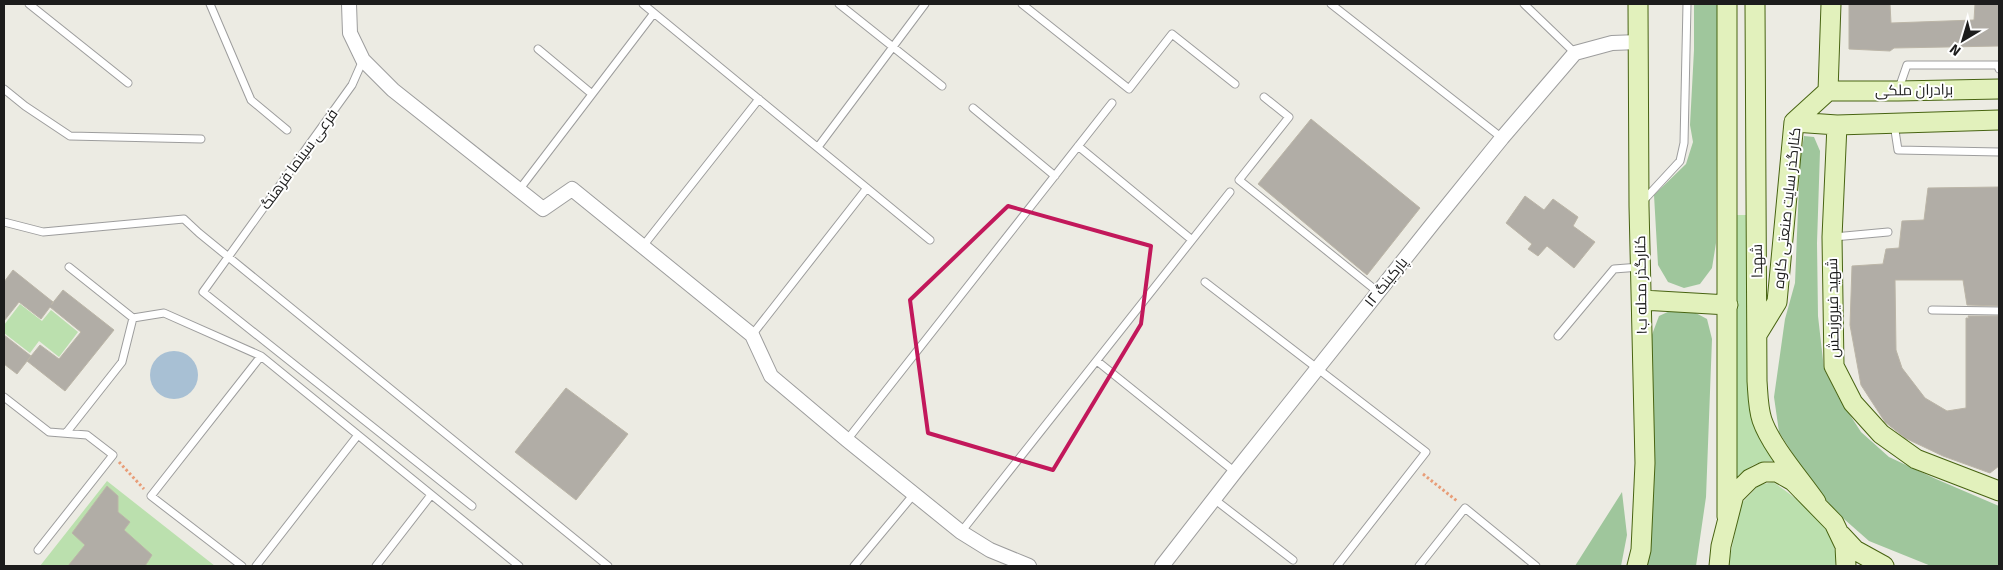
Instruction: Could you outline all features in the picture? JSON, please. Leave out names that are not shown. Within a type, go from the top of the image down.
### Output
[{"type":"main road","name":"کنارگذر محله ب۱","points":[[1637,566],[1641,550],[1645,463],[1639,206],[1638,4]]},
{"type":"main road","name":"شهدا","points":[[1727,4],[1727,517]]},
{"type":"main road","name":"شهدا","points":[[1755,4],[1757,381],[1762,420],[1768,434],[1816,502]]},
{"type":"main road","points":[[1828,91],[1831,4]]},
{"type":"main road","name":"برادران ملکی","points":[[1828,91],[1898,92],[1999,89]]},
{"type":"main road","name":"کنارگذر سایت صنعتی کاوه","points":[[1758,334],[1777,302],[1794,122],[1828,91]]},
{"type":"main road","points":[[1794,122],[1837,125],[1999,120]]},
{"type":"main road","name":"شهید فیروزبخش","points":[[1837,125],[1832,237],[1834,366],[1852,403],[1881,434],[1916,460],[1999,491]]},
{"type":"main road","points":[[1642,300],[1728,305]]},
{"type":"main road","points":[[1719,566],[1727,517],[1734,495],[1750,479],[1764,472],[1777,472],[1793,481],[1816,502],[1834,523],[1839,533],[1845,546],[1846,566]]},
{"type":"main road","points":[[1839,533],[1855,550],[1884,566]]},
{"type":"street","points":[[349,4],[350,33],[363,60],[393,90],[543,209],[572,189],[752,335],[770,376],[847,440],[962,532],[990,550],[1029,566]]},
{"type":"street","points":[[1575,53],[1612,43],[1638,42]]},
{"type":"street","name":"پارکینگ ۱۲","points":[[1162,566],[1234,472],[1378,292],[1502,138],[1575,53]]},
{"type":"lane","points":[[29,4],[128,83]]},
{"type":"lane","points":[[210,4],[251,100],[287,130]]},
{"type":"lane","points":[[643,4],[930,240]]},
{"type":"lane","points":[[839,4],[942,86]]},
{"type":"lane","points":[[818,146],[925,4]]},
{"type":"lane","points":[[1022,4],[1129,89],[1172,34],[1235,84]]},
{"type":"lane","points":[[1331,4],[1502,138]]},
{"type":"lane","points":[[1524,4],[1575,53]]},
{"type":"lane","points":[[1639,206],[1680,161],[1684,143],[1687,4]]},
{"type":"lane","points":[[519,190],[654,13]]},
{"type":"lane","points":[[538,50],[592,94]]},
{"type":"lane","name":"فرعی سینما فرهنگ","points":[[363,60],[352,85],[203,292],[472,506]]},
{"type":"lane","points":[[1898,92],[1906,66],[1998,65],[1999,69]]},
{"type":"lane","points":[[4,88],[25,106],[70,136],[202,140]]},
{"type":"lane","points":[[1264,97],[1289,117],[1239,180],[1378,292]]},
{"type":"lane","points":[[642,246],[759,99]]},
{"type":"lane","points":[[847,440],[1112,103]]},
{"type":"lane","points":[[973,108],[1055,176]]},
{"type":"lane","points":[[1894,123],[1898,150],[1999,152]]},
{"type":"lane","points":[[1078,146],[1192,240]]},
{"type":"lane","points":[[752,335],[867,188]]},
{"type":"lane","points":[[962,532],[1230,192]]},
{"type":"lane","points":[[4,222],[43,232],[184,219],[608,566]]},
{"type":"lane","points":[[1832,237],[1888,232]]},
{"type":"lane","points":[[69,267],[133,318],[164,313],[261,356],[519,566]]},
{"type":"lane","points":[[1558,336],[1614,270],[1641,267]]},
{"type":"lane","points":[[1205,282],[1426,452],[1337,566]]},
{"type":"lane","points":[[1932,310],[1999,311]]},
{"type":"lane","points":[[66,433],[122,362],[133,318]]},
{"type":"lane","points":[[242,566],[151,496],[261,356]]},
{"type":"lane","points":[[1097,361],[1234,472]]},
{"type":"lane","points":[[4,397],[48,432],[87,435],[113,456],[38,550]]},
{"type":"lane","points":[[256,566],[358,435]]},
{"type":"lane","points":[[854,566],[914,494]]},
{"type":"lane","points":[[376,566],[431,495]]},
{"type":"lane","points":[[1214,499],[1293,560]]},
{"type":"lane","points":[[1419,566],[1465,508],[1536,566]]},
{"type":"path","points":[[113,456],[151,496]]},
{"type":"path","points":[[1415,467],[1465,508]]},
{"type":"highlighted area","points":[[1008,206],[1151,246],[1141,324],[1053,470],[928,433],[910,300]]},
{"type":"green space","points":[[1694,4],[1718,4],[1716,243],[1712,268],[1700,284],[1684,288],[1668,282],[1658,265],[1654,195],[1686,164],[1693,142],[1690,125],[1694,50]]},
{"type":"green space","points":[[1804,136],[1814,137],[1820,151],[1817,243],[1818,316],[1824,369],[1839,398],[1861,432],[1889,457],[1999,506],[1999,566],[1931,566],[1869,541],[1836,512],[1807,476],[1779,432],[1774,397],[1785,319],[1795,283],[1800,161]]},
{"type":"green space","points":[[1736,215],[1749,215],[1749,359],[1780,462],[1761,462],[1736,478]]},
{"type":"green space","points":[[20,304],[42,321],[51,310],[78,332],[59,357],[39,341],[30,353],[4,333],[4,325]]},
{"type":"green space","points":[[1672,310],[1692,311],[1707,319],[1712,339],[1706,497],[1696,566],[1644,566],[1650,340],[1659,316]]},
{"type":"green space","points":[[107,481],[215,566],[40,566]]},
{"type":"green space","points":[[1773,482],[1794,497],[1816,517],[1825,529],[1832,540],[1835,566],[1728,566],[1741,504],[1759,485]]},
{"type":"green space","points":[[1622,492],[1627,535],[1621,566],[1575,566]]},
{"type":"water","points":[[169,351],[179,351],[191,358],[198,370],[198,380],[191,392],[179,399],[169,399],[161,395],[154,388],[150,380],[150,370],[154,362],[161,355]]},
{"type":"building","points":[[1849,4],[1890,4],[1891,23],[1974,20],[1975,4],[1999,4],[1999,46],[1894,48],[1890,51],[1849,49]]},
{"type":"building","points":[[1311,119],[1420,208],[1367,275],[1258,184]]},
{"type":"building","points":[[1999,187],[1999,306],[1967,305],[1963,280],[1895,280],[1896,350],[1902,368],[1925,398],[1947,411],[1966,408],[1966,318],[1969,318],[1968,316],[1999,316],[1999,466],[1990,473],[1943,456],[1905,438],[1885,422],[1861,385],[1850,325],[1852,266],[1883,264],[1886,249],[1899,248],[1902,221],[1924,220],[1928,188]]},
{"type":"building","points":[[1525,196],[1544,210],[1553,199],[1578,217],[1573,226],[1595,242],[1574,268],[1547,246],[1538,256],[1528,249],[1532,244],[1506,223]]},
{"type":"building","points":[[13,270],[53,302],[51,305],[63,290],[114,330],[65,391],[27,361],[40,345],[59,359],[81,332],[50,307],[41,319],[19,302],[4,321],[4,282]]},
{"type":"building","points":[[4,335],[31,356],[17,374],[4,364]]},
{"type":"building","points":[[566,388],[628,434],[576,500],[515,452]]},
{"type":"building","points":[[107,486],[118,496],[118,512],[130,522],[124,530],[152,555],[145,566],[68,566],[85,545],[72,533]]}]
